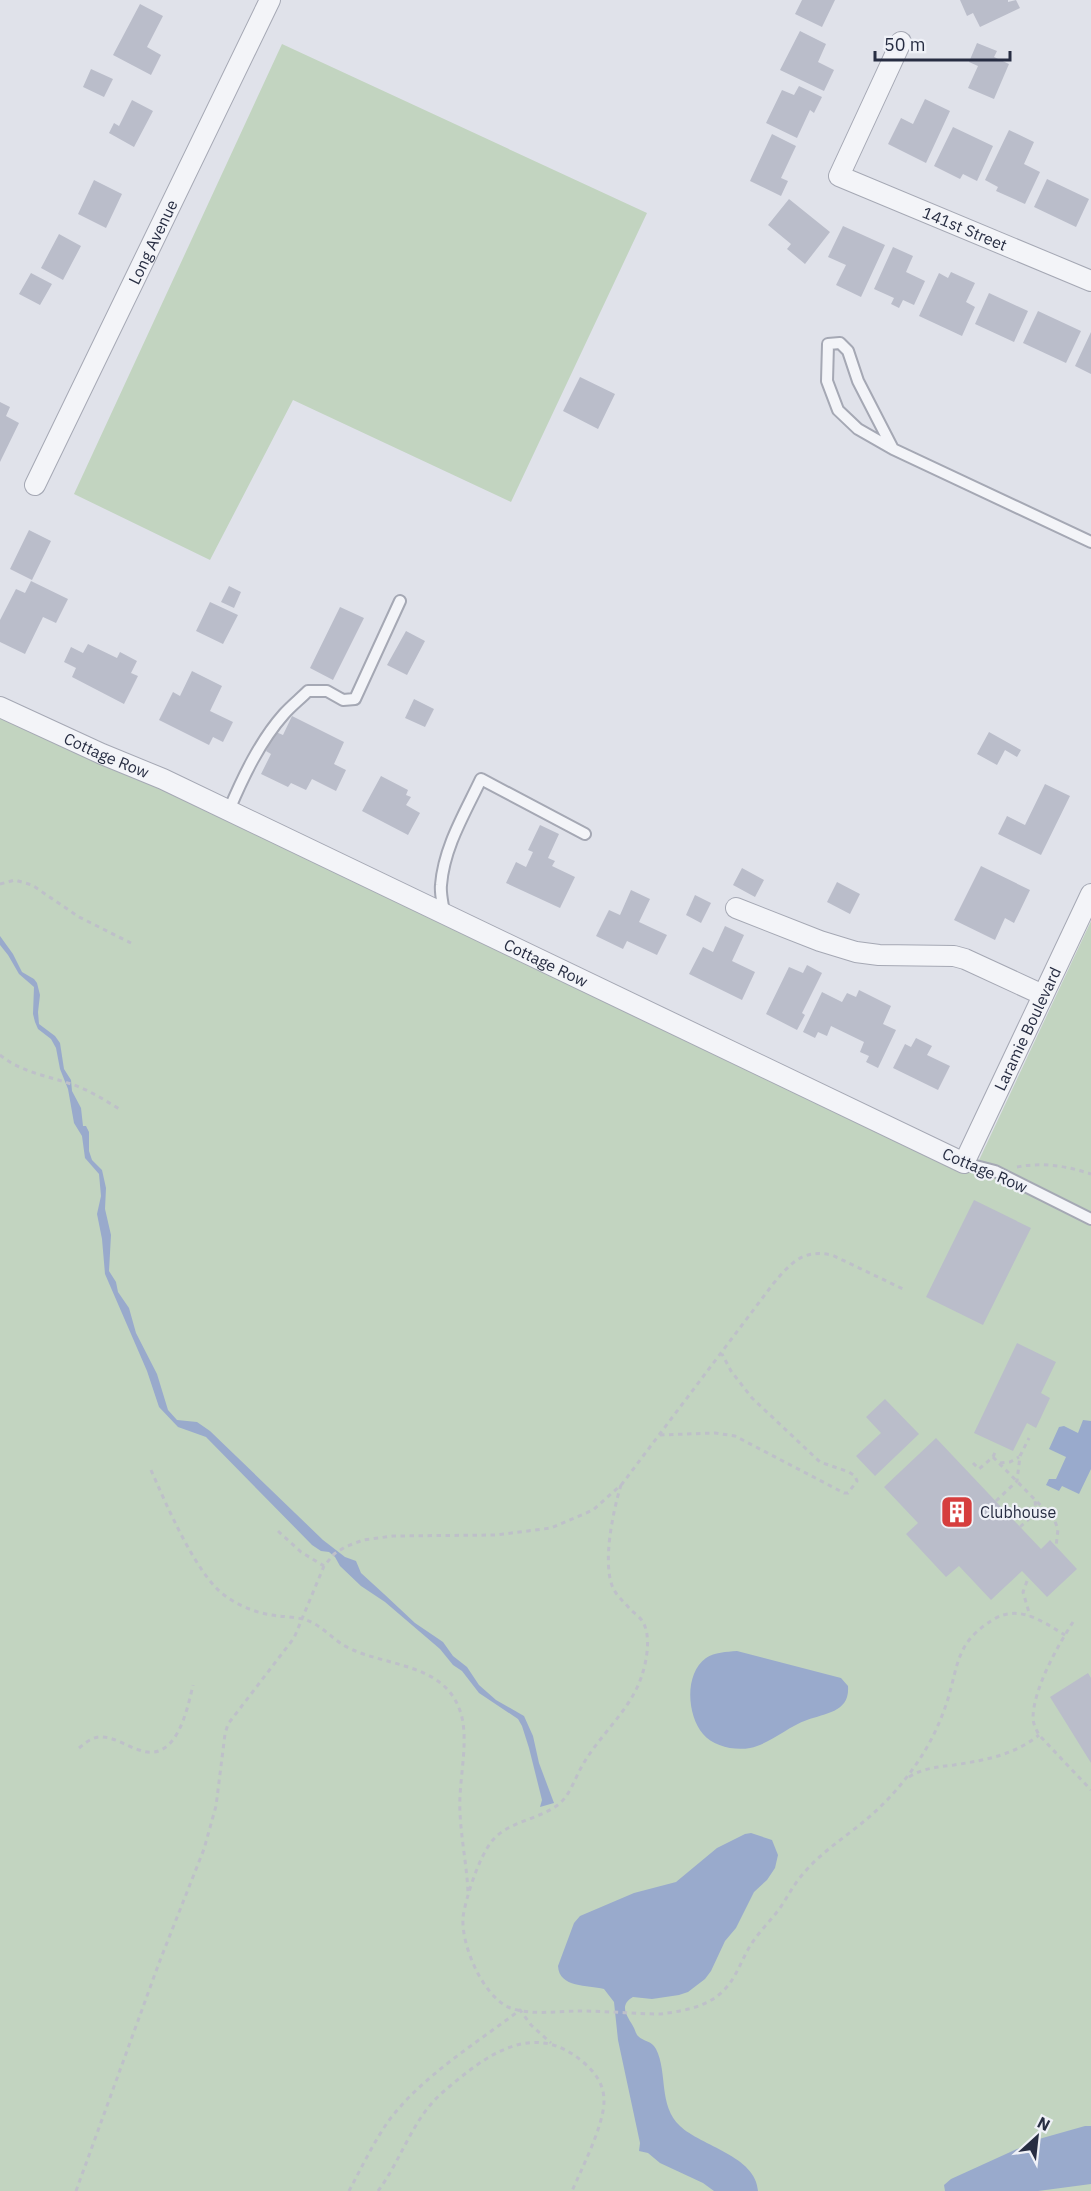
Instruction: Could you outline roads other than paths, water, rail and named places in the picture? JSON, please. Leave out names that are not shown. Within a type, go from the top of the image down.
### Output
[{"type":"street","name":"Long Avenue","points":[[35,484],[270,0]]},
{"type":"street","name":"141st Street","points":[[901,42],[839,176],[1091,281]]},
{"type":"street","name":"Cottage Row","points":[[0,707],[229,810],[964,1163]]},
{"type":"street","name":"Laramie Boulevard","points":[[964,1163],[1091,894]]},
{"type":"street","points":[[736,908],[820,941],[856,952],[879,955],[954,956],[965,959],[1043,995]]},
{"type":"lane","points":[[893,448],[858,381],[848,351],[840,343],[828,344],[827,381],[838,410],[858,429],[893,448],[1091,542]]},
{"type":"lane","points":[[229,810],[263,743],[284,714],[308,691],[327,691],[343,700],[355,699],[400,601]]},
{"type":"lane","points":[[444,913],[440,888],[443,867],[452,840],[481,779],[585,834]]},
{"type":"lane","name":"Cottage Row","points":[[964,1163],[994,1171],[1091,1220]]},
{"type":"water","points":[[0,936],[22,972],[37,983],[40,995],[39,1024],[55,1036],[60,1043],[64,1069],[71,1080],[72,1091],[81,1108],[83,1126],[86,1126],[89,1132],[89,1151],[92,1160],[102,1170],[106,1188],[105,1209],[111,1235],[109,1271],[116,1282],[118,1292],[129,1308],[136,1333],[157,1374],[168,1410],[177,1420],[197,1422],[210,1431],[323,1540],[345,1557],[356,1561],[361,1573],[415,1623],[443,1642],[453,1656],[467,1667],[479,1685],[496,1700],[524,1716],[533,1736],[539,1763],[554,1803],[540,1807],[542,1800],[529,1748],[518,1719],[479,1693],[462,1671],[453,1665],[440,1649],[385,1602],[361,1586],[340,1566],[335,1557],[312,1545],[206,1437],[178,1427],[159,1407],[147,1371],[105,1274],[97,1214],[101,1196],[99,1174],[85,1158],[82,1136],[74,1123],[68,1089],[60,1069],[56,1048],[51,1039],[38,1029],[35,1022],[34,987],[19,974],[0,945]]},
{"type":"water","points":[[1083,1420],[1091,1421],[1091,1469],[1079,1494],[1062,1486],[1059,1491],[1046,1485],[1049,1479],[1056,1479],[1066,1457],[1049,1449],[1059,1427],[1064,1426],[1078,1433]]},
{"type":"water","points":[[737,1651],[841,1678],[848,1686],[848,1695],[841,1706],[835,1710],[800,1723],[757,1746],[737,1749],[724,1747],[707,1738],[698,1726],[691,1706],[691,1684],[699,1665],[706,1658],[717,1653]]},
{"type":"water","points":[[751,1833],[772,1840],[778,1855],[775,1868],[767,1880],[754,1892],[736,1928],[725,1941],[711,1971],[705,1979],[688,1992],[652,1999],[633,1997],[625,2008],[637,2035],[652,2044],[660,2058],[666,2099],[673,2118],[689,2133],[738,2160],[755,2179],[758,2191],[714,2191],[703,2183],[660,2163],[648,2153],[639,2151],[640,2143],[618,2040],[614,2002],[604,1989],[569,1982],[563,1978],[558,1966],[574,1923],[580,1916],[634,1893],[676,1882],[717,1848]]},
{"type":"water","points":[[1091,2126],[1091,2184],[1038,2191],[945,2191],[944,2185],[951,2179],[1039,2139]]},
{"type":"place","name":"Clubhouse","points":[[957,1512]]}]
